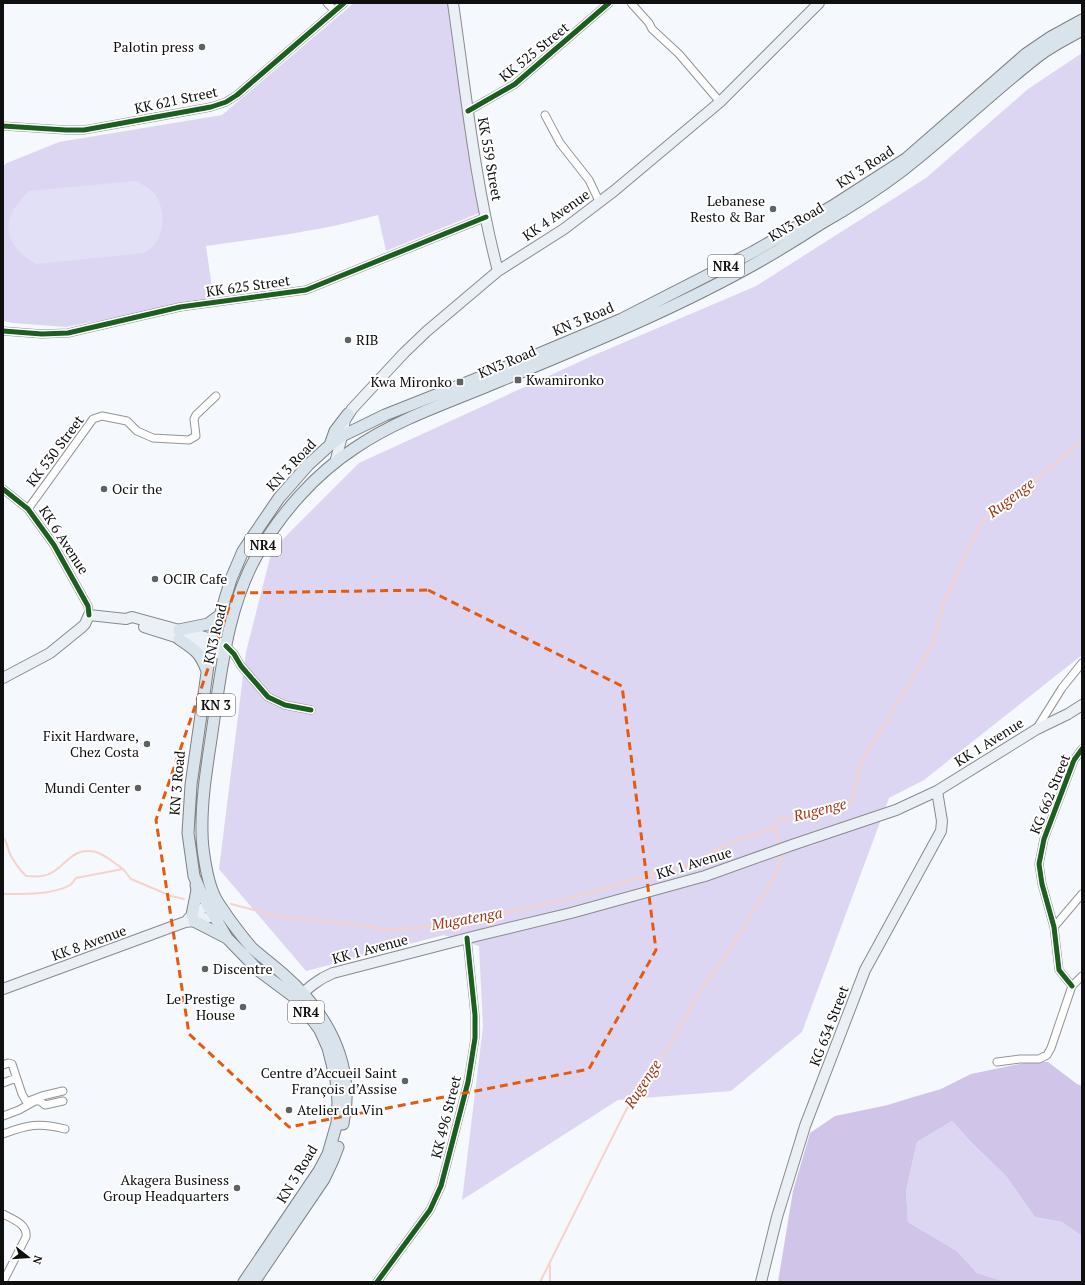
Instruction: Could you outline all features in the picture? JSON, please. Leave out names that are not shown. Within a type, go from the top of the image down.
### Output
[{"type":"highway","name":"KN 3 Road","points":[[254,1282],[324,1179],[333,1160],[343,1128],[346,1088],[343,1067],[338,1049],[318,1010],[300,996],[258,970],[227,938],[208,906],[194,876],[188,834],[191,785],[211,644],[231,579],[250,538],[279,498],[298,476],[330,445],[342,436],[384,415],[524,360],[622,319],[834,211],[907,158],[1026,54],[1051,37],[1082,20]]},
{"type":"highway","name":"KN3 Road","points":[[209,754],[231,622],[243,586],[255,558],[285,514],[308,486],[334,463],[355,447],[392,427],[431,409],[616,332],[761,261],[834,211],[902,170],[1043,53],[1082,30]]},
{"type":"highway","points":[[330,445],[335,431],[346,417],[351,426],[358,428]]},
{"type":"highway","points":[[207,673],[202,658],[179,635],[208,624],[219,616]]},
{"type":"highway","name":"KN 3 Road","points":[[209,754],[204,794],[202,834],[206,864],[214,896],[250,945],[284,975],[300,996],[320,1030],[328,1048],[336,1080],[338,1102],[337,1124],[328,1154],[319,1171],[244,1282]]},
{"type":"highway","points":[[194,876],[197,890],[190,920],[227,938]]},
{"type":"main road","name":"KK 559 Street","points":[[453,3],[479,184],[498,271]]},
{"type":"main road","name":"KK 4 Avenue","points":[[346,417],[404,353],[427,331],[498,271],[564,228],[614,191],[720,102],[819,3]]},
{"type":"main road","points":[[334,463],[346,417]]},
{"type":"main road","points":[[3,678],[50,653],[82,627],[90,615],[126,619],[132,617],[179,635],[211,644],[225,651]]},
{"type":"main road","name":"KK 1 Avenue","points":[[300,996],[323,978],[333,973],[571,913],[705,876],[896,810],[937,791],[1037,729],[1068,714],[1082,705]]},
{"type":"main road","name":"KG 634 Street","points":[[761,1282],[777,1218],[805,1126],[865,970],[941,831],[942,821],[937,791]]},
{"type":"main road","name":"KK 8 Avenue","points":[[190,920],[208,906],[214,896]]},
{"type":"main road","name":"KK 8 Avenue","points":[[3,989],[190,920],[226,913]]},
{"type":"street","points":[[328,3],[335,11]]},
{"type":"street","name":"KK 621 Street","points":[[3,126],[84,130],[211,107],[226,102],[237,95],[344,3]]},
{"type":"street","name":"KK 525 Street","points":[[468,111],[516,84],[609,3]]},
{"type":"street","points":[[631,3],[649,23],[652,29],[679,54],[720,102]]},
{"type":"street","points":[[545,115],[560,143],[588,180],[599,201]]},
{"type":"street","name":"KK 625 Street","points":[[3,331],[68,334],[180,307],[306,290],[486,217]]},
{"type":"street","name":"KK 530 Street","points":[[28,509],[93,420],[102,416],[127,421],[137,431],[153,438],[189,440],[196,436],[194,419],[196,415],[216,396]]},
{"type":"street","name":"KK 6 Avenue","points":[[3,489],[28,509],[54,545],[88,606],[90,615]]},
{"type":"street","points":[[225,651],[241,666],[268,697],[285,705],[311,710]]},
{"type":"street","points":[[1037,729],[1062,688],[1082,663]]},
{"type":"street","name":"KG 662 Street","points":[[1072,986],[1059,970],[1054,927],[1042,884],[1039,864],[1044,839],[1074,760],[1082,748]]},
{"type":"street","points":[[1054,927],[1082,894]]},
{"type":"street","name":"KK 496 Street","points":[[377,1282],[430,1210],[441,1186],[468,1082],[475,1038],[475,1015],[467,938]]},
{"type":"street","points":[[997,1062],[1020,1059],[1039,1059],[1046,1055],[1051,1048],[1072,986],[1082,976]]},
{"type":"street","points":[[3,1065],[8,1063],[12,1064],[16,1078],[26,1101],[63,1091]]},
{"type":"street","points":[[3,1083],[16,1078]]},
{"type":"street","points":[[3,1116],[36,1101],[40,1101],[45,1105],[63,1101]]},
{"type":"street","points":[[3,1134],[22,1127],[33,1125],[48,1125],[65,1129]]},
{"type":"street","points":[[3,1214],[20,1224],[27,1233],[3,1282]]},
{"type":"highlighted area","points":[[428,590],[622,686],[656,950],[589,1069],[289,1127],[189,1034],[156,820],[234,593]]},
{"type":"shaded area","points":[[354,3],[448,3],[479,213],[386,251],[378,215],[314,230],[206,246],[214,301],[175,306],[66,327],[3,321],[3,166],[59,142],[222,115]]},
{"type":"shaded area","points":[[1082,53],[1082,655],[924,780],[889,798],[802,1032],[731,1091],[618,1100],[462,1200],[483,1027],[479,946],[444,935],[306,971],[219,869],[246,652],[272,550],[359,463],[592,356],[756,286],[926,178],[1028,89]]},
{"type":"shaded area","points":[[136,181],[149,189],[156,196],[162,214],[162,227],[158,240],[144,253],[36,264],[24,256],[16,248],[11,239],[8,230],[9,220],[13,211],[29,191]]},
{"type":"shaded area","points":[[1029,1062],[1048,1062],[1077,1084],[1082,1086],[1082,1236],[1062,1222],[1035,1217],[1006,1176],[952,1121],[917,1142],[906,1191],[908,1222],[957,1251],[977,1273],[1006,1282],[778,1282],[793,1191],[810,1133],[835,1116],[888,1105],[941,1089],[971,1074]]},
{"type":"shaded area","points":[[952,1121],[1006,1176],[1035,1217],[1062,1222],[1082,1236],[1082,1282],[1006,1282],[977,1273],[957,1251],[908,1222],[906,1191],[917,1142]]},
{"type":"waterway","name":"Rugenge","points":[[779,846],[776,828],[779,819],[806,815],[831,804],[844,806],[852,803],[859,768],[864,756],[932,646],[945,600],[981,523],[986,516],[1006,505],[1082,441]]},
{"type":"waterway","name":"Mugatenga","points":[[231,904],[273,915],[385,929],[418,928],[454,923],[538,906],[586,894],[630,880],[687,866],[726,845],[776,828]]},
{"type":"waterway","points":[[3,838],[6,841],[13,860],[26,876],[50,874],[79,852],[87,851],[96,852],[103,855],[123,869]]},
{"type":"waterway","name":"Rugenge","points":[[540,1282],[632,1098],[671,1044],[697,996],[733,944],[769,886],[777,869],[781,856],[780,852]]},
{"type":"waterway","points":[[3,894],[55,891],[70,885],[76,878],[123,869],[131,879],[171,896],[184,899]]},
{"type":"waterway","points":[[550,1265],[550,1282]]},
{"type":"cycle path","points":[[3,126],[84,130],[211,107],[226,102],[237,95],[344,3]]},
{"type":"cycle path","points":[[468,111],[515,84],[609,3]]},
{"type":"cycle path","points":[[3,331],[42,334],[68,333],[180,307],[306,290],[486,217]]},
{"type":"cycle path","points":[[3,489],[28,509],[54,545],[88,606],[89,615]]},
{"type":"cycle path","points":[[226,646],[268,697],[285,705],[311,710]]},
{"type":"cycle path","points":[[1072,986],[1059,970],[1054,927],[1042,884],[1039,864],[1044,839],[1074,760],[1082,749]]},
{"type":"cycle path","points":[[377,1282],[430,1210],[441,1186],[468,1082],[475,1038],[475,1015],[467,938]]},
{"type":"place","name":"Palotin press","points":[[202,47]]},
{"type":"place","name":"Lebanese Resto & Bar","points":[[773,209]]},
{"type":"place","name":"RIB","points":[[348,340]]},
{"type":"place","name":"Kwamironko","points":[[518,380]]},
{"type":"place","name":"Kwa Mironko","points":[[460,382]]},
{"type":"place","name":"Ocir the","points":[[104,489]]},
{"type":"place","name":"OCIR Cafe","points":[[155,579]]},
{"type":"place","name":"Fixit Hardware, Chez Costa","points":[[147,744]]},
{"type":"place","name":"Mundi Center","points":[[138,788]]},
{"type":"place","name":"Discentre","points":[[205,969]]},
{"type":"place","name":"Le Prestige House","points":[[243,1007]]},
{"type":"place","name":"Centre d’Accueil Saint François d’Assise","points":[[405,1081]]},
{"type":"place","name":"Atelier du Vin","points":[[289,1110]]},
{"type":"place","name":"Akagera Business Group Headquarters","points":[[237,1188]]}]
